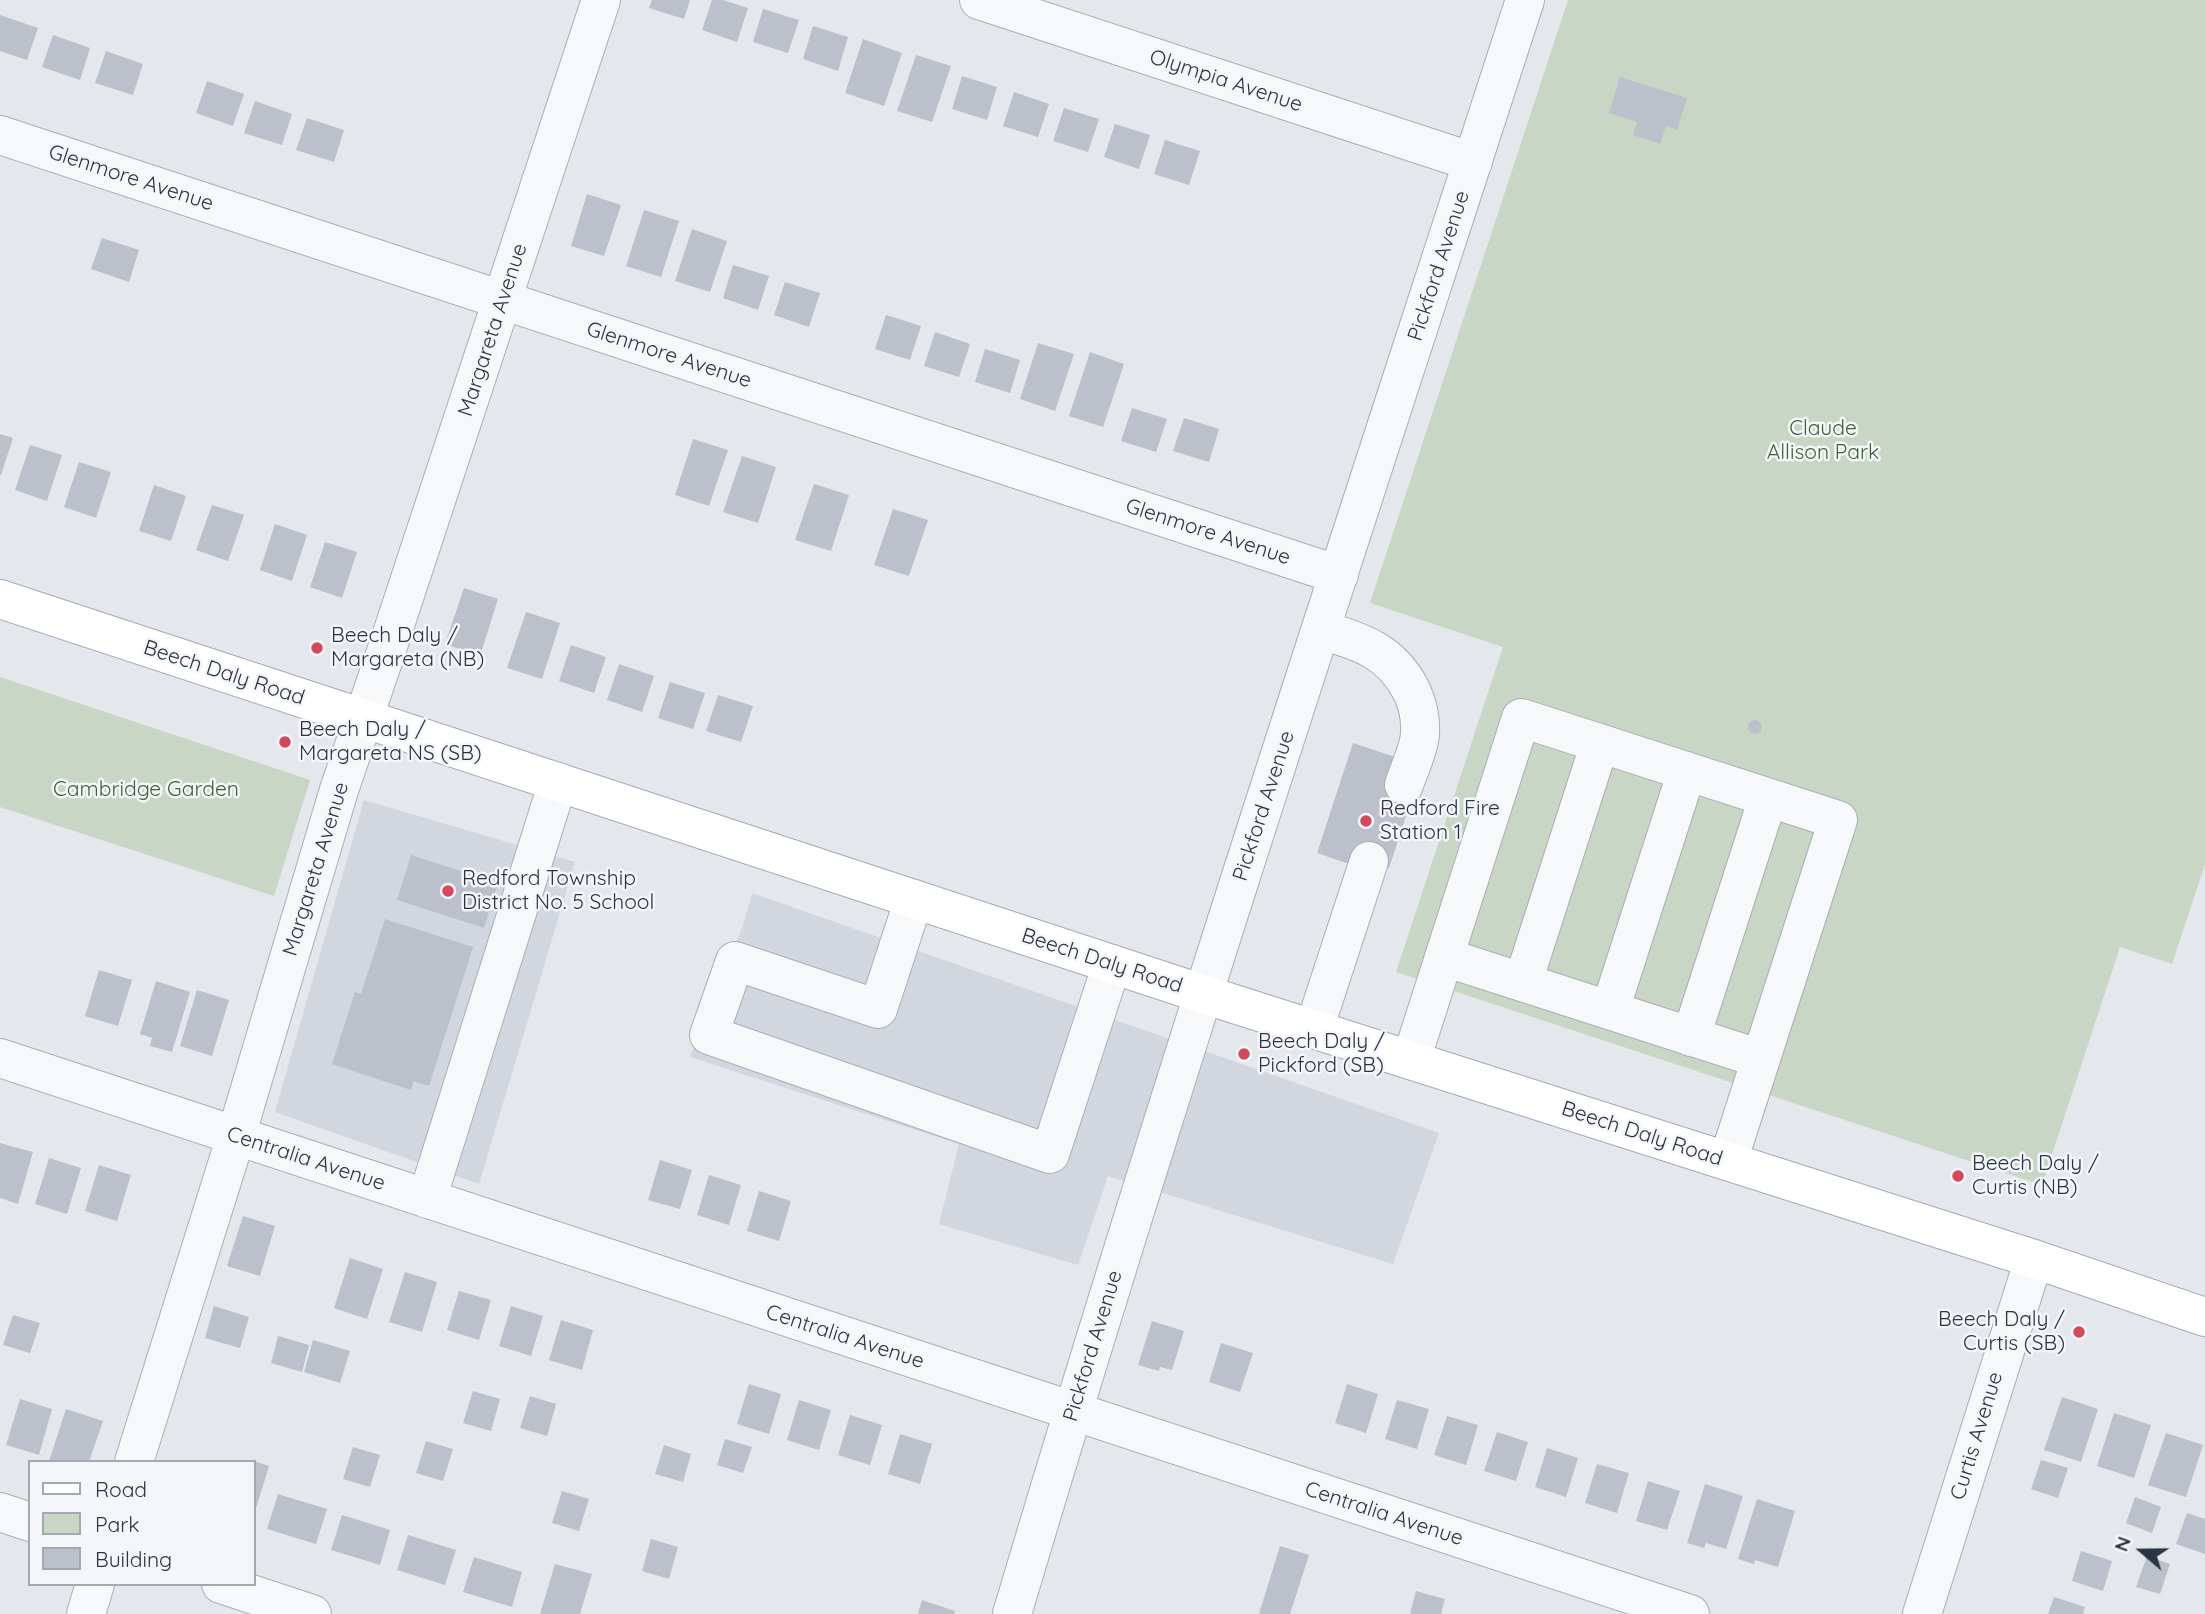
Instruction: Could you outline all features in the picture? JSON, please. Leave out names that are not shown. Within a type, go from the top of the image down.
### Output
[{"type":"main road","name":"Beech Daly Road","points":[[0,599],[1203,994],[2034,1259],[2205,1317]]},
{"type":"street","name":"Margareta Avenue","points":[[135,1460],[236,1136],[339,790],[601,0]]},
{"type":"street","name":"Olympia Avenue","points":[[979,0],[1473,162]]},
{"type":"street","name":"Pickford Avenue","points":[[1012,1614],[1072,1412],[1203,994],[1525,0]]},
{"type":"street","name":"Glenmore Avenue","points":[[0,135],[1339,575]]},
{"type":"street","points":[[1321,629],[1355,640],[1381,653],[1403,674],[1419,706],[1420,736],[1404,785]]},
{"type":"street","points":[[1411,1060],[1521,718],[1600,743],[1838,820],[1728,1161]]},
{"type":"street","points":[[1523,982],[1600,743]]},
{"type":"street","points":[[1610,1010],[1687,771]]},
{"type":"street","points":[[427,1199],[558,782]]},
{"type":"street","points":[[1691,1037],[1768,797]]},
{"type":"street","points":[[1314,1029],[1369,861]]},
{"type":"street","points":[[914,899],[878,1009],[735,961],[709,1035],[1050,1154],[1112,964]]},
{"type":"street","points":[[1444,957],[1761,1059]]},
{"type":"street","name":"Centralia Avenue","points":[[0,1058],[1690,1614]]},
{"type":"street","name":"Curtis Avenue","points":[[1922,1614],[2034,1259]]},
{"type":"street","points":[[0,1512],[28,1521]]},
{"type":"street","points":[[86,1614],[94,1586]]},
{"type":"street","points":[[227,1586],[312,1614]]},
{"type":"shaded area","points":[[364,800],[575,862],[479,1184],[275,1112]]},
{"type":"shaded area","points":[[752,893],[1439,1133],[1393,1264],[1108,1176],[1078,1265],[939,1224],[959,1144],[690,1057],[744,923]]},
{"type":"green space","name":"Claude Allison Park","points":[[1568,0],[2205,0],[2205,864],[2172,964],[2120,947],[2042,1185],[1396,972],[1503,647],[1370,603]]},
{"type":"green space","name":"Cambridge Garden","points":[[0,677],[310,780],[274,896],[0,807]]},
{"type":"building","points":[[652,0],[690,0],[684,19],[649,8]]},
{"type":"building","points":[[712,0],[723,0],[748,8],[737,42],[702,30]]},
{"type":"building","points":[[763,9],[799,20],[788,53],[753,42]]},
{"type":"building","points":[[0,15],[38,28],[27,60],[0,51]]},
{"type":"building","points":[[813,26],[848,37],[838,71],[803,59]]},
{"type":"building","points":[[53,35],[90,48],[80,80],[42,67]]},
{"type":"building","points":[[863,39],[902,53],[884,106],[845,93]]},
{"type":"building","points":[[106,51],[143,64],[133,95],[95,83]]},
{"type":"building","points":[[916,55],[951,66],[932,122],[897,111]]},
{"type":"building","points":[[962,76],[997,87],[987,120],[952,109]]},
{"type":"building","points":[[1620,77],[1687,98],[1677,130],[1666,126],[1660,144],[1633,135],[1637,122],[1609,113]]},
{"type":"building","points":[[207,81],[244,94],[233,126],[196,113]]},
{"type":"building","points":[[1014,92],[1049,104],[1038,137],[1003,126]]},
{"type":"building","points":[[255,101],[292,114],[282,145],[244,133]]},
{"type":"building","points":[[1064,108],[1099,119],[1088,152],[1053,141]]},
{"type":"building","points":[[307,118],[344,130],[334,162],[296,150]]},
{"type":"building","points":[[1115,124],[1150,135],[1139,169],[1104,157]]},
{"type":"building","points":[[1165,140],[1200,151],[1189,185],[1154,174]]},
{"type":"building","points":[[587,194],[621,205],[604,256],[571,246]]},
{"type":"building","points":[[644,210],[679,221],[661,277],[626,266]]},
{"type":"building","points":[[692,229],[727,241],[710,292],[675,281]]},
{"type":"building","points":[[102,238],[139,250],[129,282],[91,269]]},
{"type":"building","points":[[733,265],[769,276],[758,310],[723,298]]},
{"type":"building","points":[[785,282],[820,293],[809,327],[774,315]]},
{"type":"building","points":[[886,315],[921,326],[910,360],[875,349]]},
{"type":"building","points":[[935,332],[970,344],[959,377],[924,366]]},
{"type":"building","points":[[1038,343],[1074,354],[1055,411],[1020,399]]},
{"type":"building","points":[[985,349],[1020,360],[1010,393],[975,382]]},
{"type":"building","points":[[1090,352],[1124,364],[1103,427],[1069,416]]},
{"type":"building","points":[[1132,408],[1167,419],[1156,452],[1121,441]]},
{"type":"building","points":[[1184,418],[1219,429],[1209,462],[1173,451]]},
{"type":"building","points":[[0,434],[13,438],[1,475],[0,475]]},
{"type":"building","points":[[693,439],[728,450],[709,506],[675,495]]},
{"type":"building","points":[[30,445],[62,455],[47,501],[15,490]]},
{"type":"building","points":[[742,456],[776,467],[758,523],[723,512]]},
{"type":"building","points":[[79,462],[111,472],[96,518],[64,507]]},
{"type":"building","points":[[814,484],[849,495],[831,551],[795,540]]},
{"type":"building","points":[[154,485],[186,496],[171,541],[139,531]]},
{"type":"building","points":[[212,505],[244,515],[228,561],[196,550]]},
{"type":"building","points":[[893,509],[928,520],[909,576],[874,565]]},
{"type":"building","points":[[275,524],[307,535],[292,581],[260,570]]},
{"type":"building","points":[[325,542],[357,552],[342,598],[310,587]]},
{"type":"building","points":[[464,588],[498,599],[480,656],[445,644]]},
{"type":"building","points":[[526,612],[560,623],[542,679],[507,668]]},
{"type":"building","points":[[571,645],[606,657],[594,693],[559,681]]},
{"type":"building","points":[[619,664],[654,676],[642,712],[607,700]]},
{"type":"building","points":[[670,682],[705,693],[693,729],[658,718]]},
{"type":"building","points":[[718,695],[753,706],[741,742],[706,731]]},
{"type":"building","points":[[1752,720],[1758,720],[1762,727],[1758,734],[1752,734],[1748,730],[1748,724]]},
{"type":"building","name":"Redford Fire Station 1","points":[[1353,743],[1401,759],[1415,789],[1389,868],[1351,856],[1349,864],[1317,853]]},
{"type":"building","name":"Redford Township District No. 5 School","points":[[411,855],[498,883],[484,928],[397,900]]},
{"type":"building","points":[[385,919],[473,947],[429,1086],[414,1081],[411,1090],[332,1064],[355,992],[361,994]]},
{"type":"building","points":[[99,970],[132,980],[118,1026],[85,1016]]},
{"type":"building","points":[[156,981],[190,992],[172,1052],[150,1046],[152,1038],[140,1034]]},
{"type":"building","points":[[197,990],[229,1000],[212,1056],[180,1046]]},
{"type":"building","points":[[0,1143],[33,1152],[18,1204],[0,1198]]},
{"type":"building","points":[[49,1158],[81,1168],[67,1214],[35,1204]]},
{"type":"building","points":[[660,1160],[692,1170],[680,1209],[648,1200]]},
{"type":"building","points":[[99,1165],[131,1175],[117,1221],[85,1211]]},
{"type":"building","points":[[709,1175],[741,1185],[729,1225],[697,1215]]},
{"type":"building","points":[[759,1191],[791,1201],[779,1241],[747,1231]]},
{"type":"building","points":[[243,1216],[275,1226],[260,1276],[227,1266]]},
{"type":"building","points":[[350,1258],[383,1269],[367,1319],[334,1308]]},
{"type":"building","points":[[405,1272],[437,1282],[422,1332],[389,1322]]},
{"type":"building","points":[[459,1291],[491,1300],[479,1340],[447,1330]]},
{"type":"building","points":[[214,1306],[249,1317],[240,1348],[205,1338]]},
{"type":"building","points":[[511,1306],[543,1316],[531,1356],[499,1346]]},
{"type":"building","points":[[13,1315],[40,1323],[30,1353],[3,1345]]},
{"type":"building","points":[[561,1320],[593,1330],[582,1370],[549,1360]]},
{"type":"building","points":[[1152,1321],[1184,1331],[1172,1370],[1160,1367],[1159,1371],[1138,1365]]},
{"type":"building","points":[[278,1336],[309,1345],[302,1372],[271,1363]]},
{"type":"building","points":[[313,1340],[350,1351],[340,1383],[304,1372]]},
{"type":"building","points":[[1221,1343],[1253,1353],[1240,1392],[1209,1382]]},
{"type":"building","points":[[749,1384],[781,1394],[769,1434],[737,1424]]},
{"type":"building","points":[[1347,1384],[1378,1394],[1366,1433],[1335,1423]]},
{"type":"building","points":[[473,1391],[500,1399],[491,1431],[463,1423]]},
{"type":"building","points":[[530,1396],[556,1404],[547,1436],[520,1428]]},
{"type":"building","points":[[2062,1397],[2098,1409],[2081,1462],[2044,1450]]},
{"type":"building","points":[[20,1399],[52,1409],[39,1455],[6,1445]]},
{"type":"building","points":[[799,1400],[831,1410],[819,1450],[787,1440]]},
{"type":"building","points":[[1397,1400],[1429,1409],[1417,1449],[1385,1439]]},
{"type":"building","points":[[66,1409],[103,1421],[90,1460],[49,1460]]},
{"type":"building","points":[[2114,1413],[2151,1425],[2134,1478],[2097,1466]]},
{"type":"building","points":[[850,1415],[882,1425],[870,1465],[838,1455]]},
{"type":"building","points":[[1447,1416],[1478,1425],[1466,1465],[1434,1455]]},
{"type":"building","points":[[1497,1432],[1528,1442],[1516,1481],[1484,1471]]},
{"type":"building","points":[[2166,1433],[2203,1445],[2186,1497],[2148,1485]]},
{"type":"building","points":[[900,1434],[932,1444],[920,1484],[888,1474]]},
{"type":"building","points":[[725,1439],[752,1447],[743,1473],[717,1465]]},
{"type":"building","points":[[426,1441],[453,1449],[443,1481],[416,1473]]},
{"type":"building","points":[[664,1445],[691,1454],[683,1482],[655,1474]]},
{"type":"building","points":[[353,1447],[380,1455],[370,1487],[343,1479]]},
{"type":"building","points":[[1547,1448],[1578,1458],[1566,1497],[1535,1487]]},
{"type":"building","points":[[2041,1460],[2068,1468],[2058,1498],[2031,1489]]},
{"type":"building","points":[[256,1462],[269,1466],[256,1508]]},
{"type":"building","points":[[1597,1464],[1629,1473],[1617,1513],[1585,1503]]},
{"type":"building","points":[[1648,1481],[1680,1491],[1667,1530],[1636,1521]]},
{"type":"building","points":[[1705,1484],[1743,1496],[1726,1549],[1706,1543],[1704,1548],[1687,1543]]},
{"type":"building","points":[[562,1491],[589,1499],[579,1531],[552,1523]]},
{"type":"building","points":[[278,1494],[327,1509],[316,1544],[267,1529]]},
{"type":"building","points":[[2135,1497],[2161,1507],[2152,1533],[2126,1523]]},
{"type":"building","points":[[1757,1499],[1795,1511],[1778,1567],[1755,1560],[1754,1564],[1738,1559]]},
{"type":"building","points":[[2187,1513],[2205,1519],[2205,1554],[2176,1544]]},
{"type":"building","points":[[342,1515],[390,1530],[380,1565],[331,1550]]},
{"type":"building","points":[[408,1535],[456,1550],[445,1585],[397,1570]]},
{"type":"building","points":[[651,1539],[678,1547],[669,1579],[642,1571]]},
{"type":"building","points":[[1280,1546],[1309,1555],[1290,1614],[1259,1614]]},
{"type":"building","points":[[2081,1551],[2112,1561],[2103,1591],[2072,1581]]},
{"type":"building","points":[[2147,1556],[2170,1564],[2160,1594],[2136,1587]]},
{"type":"building","points":[[474,1557],[522,1572],[512,1607],[463,1592]]},
{"type":"building","points":[[555,1564],[592,1574],[580,1614],[540,1614]]},
{"type":"building","points":[[1416,1591],[1445,1599],[1441,1614],[1410,1614]]},
{"type":"building","points":[[2054,1597],[2085,1607],[2083,1614],[2048,1614]]},
{"type":"building","points":[[922,1600],[955,1611],[954,1614],[918,1614]]},
{"type":"place","name":"Beech Daly / Margareta (NB)","points":[[317,648]]},
{"type":"place","name":"Beech Daly / Margareta NS (SB)","points":[[285,742]]},
{"type":"place","name":"Redford Fire Station 1","points":[[1366,821]]},
{"type":"place","name":"Redford Township District No. 5 School","points":[[448,891]]},
{"type":"place","name":"Beech Daly / Pickford (SB)","points":[[1244,1054]]},
{"type":"place","name":"Beech Daly / Curtis (NB)","points":[[1958,1176]]},
{"type":"place","name":"Beech Daly / Curtis (SB)","points":[[2079,1332]]}]
